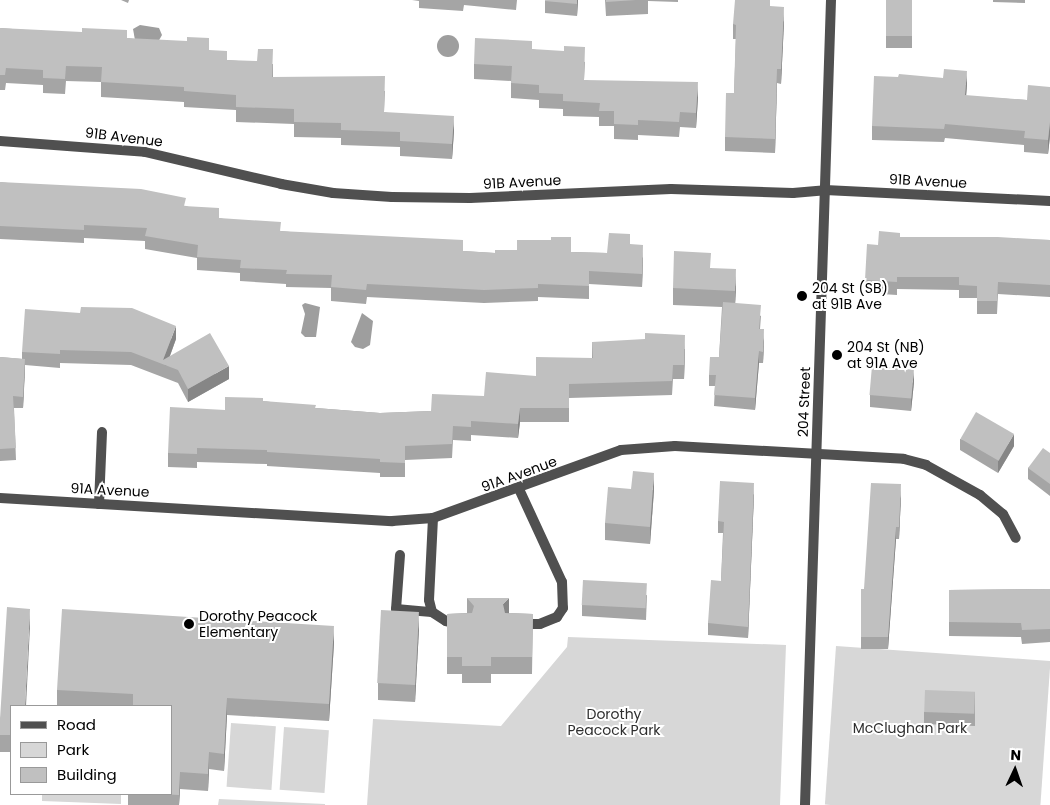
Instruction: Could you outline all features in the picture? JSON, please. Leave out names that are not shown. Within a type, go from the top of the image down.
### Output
[{"type":"street","name":"204 Street","points":[[805,805],[831,0]]},
{"type":"street","name":"91B Avenue","points":[[0,141],[144,152],[281,184],[333,193],[392,197],[470,198],[671,189],[792,193],[825,190],[1050,201]]},
{"type":"street","points":[[99,504],[102,432]]},
{"type":"street","name":"91A Avenue","points":[[0,498],[392,521],[433,518],[519,489],[622,450],[675,446],[904,459],[926,465],[980,495],[1003,514],[1016,538]]},
{"type":"street","points":[[509,624],[540,624],[557,617],[563,608],[560,574],[519,489]]},
{"type":"street","points":[[432,612],[428,600],[433,518]]},
{"type":"street","points":[[400,555],[396,609],[432,612],[446,621],[467,625]]},
{"type":"green space","name":"Dorothy Peacock Park","points":[[568,637],[786,645],[780,805],[367,805],[373,719],[501,726],[567,647]]},
{"type":"green space","name":"McClughan Park","points":[[836,646],[1050,661],[1040,805],[825,805]]},
{"type":"green space","points":[[231,723],[276,726],[271,790],[227,787]]},
{"type":"green space","points":[[284,727],[329,730],[324,793],[280,790]]},
{"type":"green space","points":[[42,795],[121,795],[121,804],[42,801]]},
{"type":"green space","points":[[219,799],[325,804],[325,805],[218,805]]},
{"type":"shaded area","points":[[140,25],[159,28],[162,35],[158,42],[135,40],[133,29]]},
{"type":"shaded area","points":[[448,35],[456,38],[459,46],[456,54],[448,57],[440,54],[437,46],[440,38]]},
{"type":"shaded area","points":[[305,303],[320,307],[316,337],[305,337],[301,333],[305,314],[302,305]]},
{"type":"shaded area","points":[[362,313],[373,321],[370,345],[363,349],[355,347],[351,342]]},
{"type":"building","points":[[577,0],[577,4],[545,1]]},
{"type":"building","points":[[606,0],[636,0],[606,2]]},
{"type":"building","points":[[735,0],[770,0],[770,6],[784,7],[781,69],[777,69],[775,139],[725,137],[726,93],[734,93],[736,25],[733,24]]},
{"type":"building","points":[[886,0],[912,0],[912,36],[886,36]]},
{"type":"building","points":[[0,28],[82,32],[82,28],[127,30],[127,38],[187,41],[187,37],[209,38],[209,50],[227,51],[227,60],[257,61],[258,49],[273,49],[272,77],[385,76],[384,112],[454,116],[452,144],[400,141],[400,132],[341,130],[341,123],[294,122],[294,109],[236,107],[236,95],[184,91],[184,87],[101,82],[102,67],[66,66],[65,79],[43,78],[43,70],[6,68],[5,75],[0,75]]},
{"type":"building","points":[[475,38],[532,41],[532,49],[564,51],[564,46],[585,47],[584,80],[698,82],[696,113],[680,112],[679,122],[638,120],[638,125],[614,124],[614,111],[599,111],[600,103],[563,101],[563,94],[539,93],[539,85],[511,83],[512,66],[474,64]]},
{"type":"building","points":[[944,69],[967,71],[965,95],[1027,100],[1028,85],[1050,87],[1048,140],[1024,138],[1025,131],[945,124],[944,129],[872,126],[874,76],[898,77],[899,74],[943,78]]},
{"type":"building","points":[[0,182],[141,189],[186,198],[184,206],[219,208],[219,218],[281,222],[280,231],[463,240],[463,251],[495,253],[495,250],[517,250],[517,240],[551,240],[551,237],[571,237],[571,252],[607,253],[609,233],[630,234],[630,244],[643,245],[642,274],[589,271],[589,286],[538,284],[538,288],[484,290],[367,284],[366,290],[331,287],[332,275],[286,274],[287,270],[240,268],[241,260],[197,257],[198,245],[145,236],[147,228],[84,225],[84,230],[0,226]]},
{"type":"building","points":[[879,231],[900,233],[900,237],[998,237],[1050,240],[1050,285],[998,282],[997,301],[977,301],[977,286],[959,285],[959,277],[897,277],[897,282],[865,280],[867,244],[878,245]]},
{"type":"building","points":[[674,251],[711,253],[710,268],[736,269],[735,291],[673,288]]},
{"type":"building","points":[[723,302],[761,305],[759,329],[764,329],[763,352],[759,351],[755,398],[714,395],[716,375],[709,375],[710,357],[719,357]]},
{"type":"building","points":[[81,307],[132,308],[176,326],[163,360],[210,333],[229,366],[188,389],[178,370],[131,352],[60,350],[60,354],[22,352],[25,309],[80,313]]},
{"type":"building","points":[[645,333],[685,335],[684,365],[673,365],[672,381],[569,384],[569,408],[520,408],[518,424],[471,421],[471,427],[453,426],[452,444],[405,446],[405,463],[380,462],[380,459],[267,452],[267,450],[197,448],[197,454],[168,453],[170,407],[225,410],[225,397],[263,398],[263,401],[316,405],[315,408],[380,413],[431,411],[432,394],[484,396],[486,372],[536,376],[536,357],[593,358],[592,342],[645,339]]},
{"type":"building","points":[[0,357],[25,359],[23,397],[13,396],[16,448],[0,449]]},
{"type":"building","points":[[872,366],[914,370],[911,399],[869,395]]},
{"type":"building","points":[[976,412],[1014,434],[999,461],[960,439]]},
{"type":"building","points":[[1043,448],[1050,453],[1050,484],[1028,468]]},
{"type":"building","points":[[633,471],[654,473],[650,527],[605,523],[608,487],[631,489]]},
{"type":"building","points":[[720,481],[754,483],[748,627],[708,623],[711,580],[721,581],[724,522],[718,521]]},
{"type":"building","points":[[871,483],[901,484],[899,527],[896,527],[888,637],[861,637],[861,589],[864,589]]},
{"type":"building","points":[[583,580],[647,583],[646,608],[582,605]]},
{"type":"building","points":[[1050,589],[1050,629],[1022,630],[1021,623],[949,622],[949,590]]},
{"type":"building","points":[[467,598],[509,598],[503,604],[505,613],[533,614],[532,657],[491,657],[491,666],[462,666],[462,657],[447,657],[447,614],[472,613],[474,606]]},
{"type":"building","points":[[7,607],[30,609],[25,705],[10,705],[10,735],[0,735]]},
{"type":"building","points":[[62,609],[334,626],[329,704],[227,698],[224,754],[209,752],[208,774],[180,772],[179,795],[172,795],[172,705],[133,705],[133,694],[57,690]]},
{"type":"building","points":[[381,610],[419,612],[415,685],[377,683]]},
{"type":"building","points":[[925,690],[975,692],[974,714],[924,712]]},
{"type":"place","name":"204 St (SB) at 91B Ave","points":[[802,296]]},
{"type":"place","name":"204 St (NB) at 91A Ave","points":[[837,355]]},
{"type":"place","name":"Dorothy Peacock Elementary","points":[[189,624]]}]
